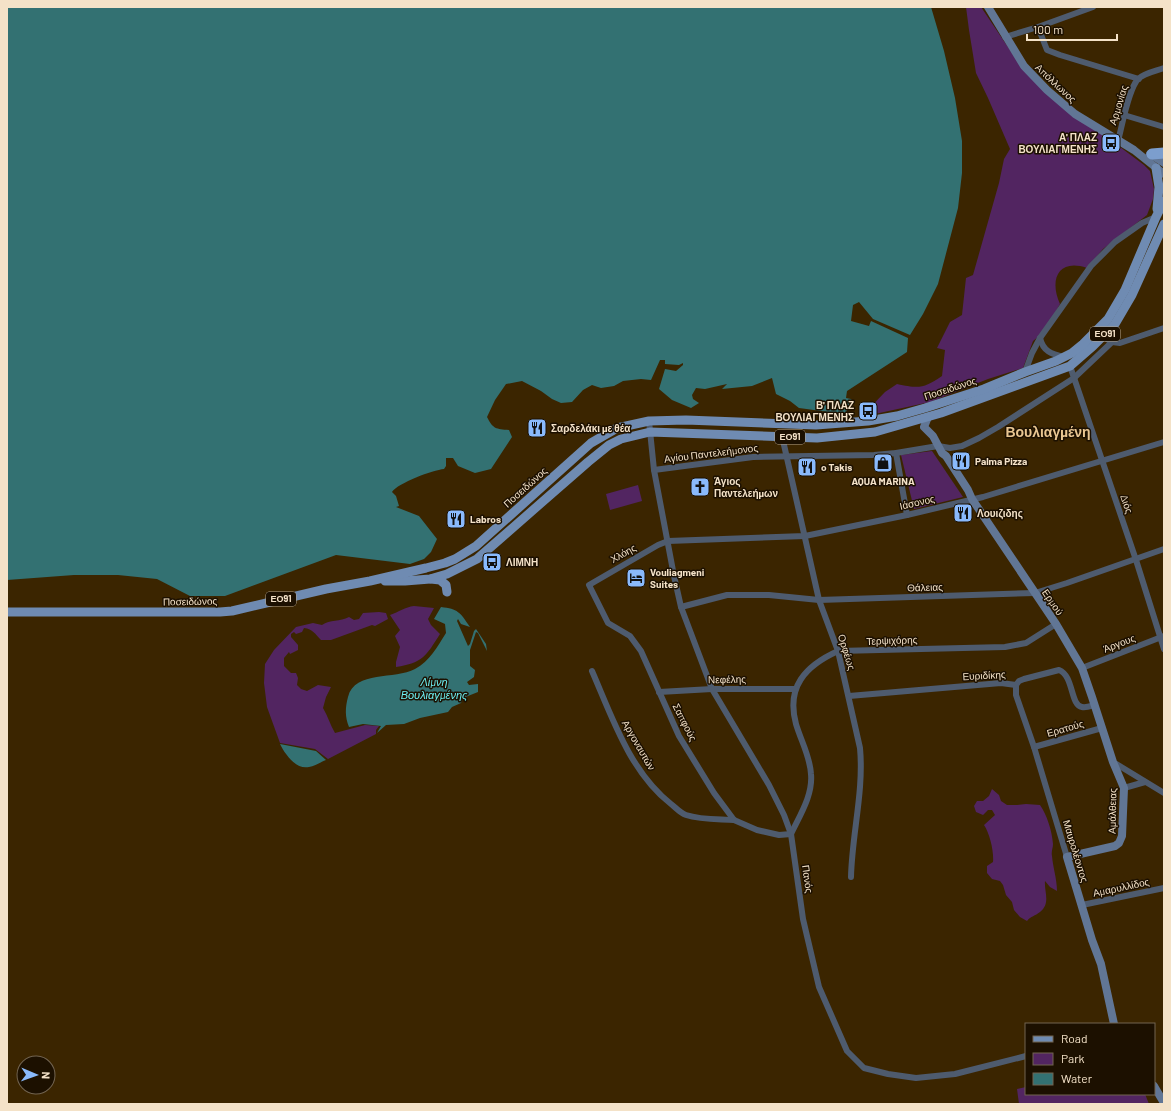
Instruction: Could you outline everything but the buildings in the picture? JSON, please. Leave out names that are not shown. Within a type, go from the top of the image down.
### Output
[{"type":"highway","points":[[1152,154],[1164,153]]},
{"type":"main road","points":[[1156,168],[1159,187],[1156,217]]},
{"type":"main road","name":"Ποσειδώνος","points":[[7,612],[216,613],[232,611],[326,589],[370,581],[445,563],[455,559],[476,546],[591,443],[617,428],[649,421],[686,420],[781,424],[834,424],[897,416],[984,389],[1064,357],[1083,344],[1104,323],[1112,313],[1125,290],[1164,200]]},
{"type":"main road","name":"Ποσειδώνος","points":[[370,581],[430,579],[447,574],[477,559],[598,453],[621,440],[650,432],[817,438],[875,432],[928,417],[1070,366],[1116,324],[1128,303],[1164,224]]},
{"type":"main road","points":[[455,559],[458,569]]},
{"type":"main road","points":[[430,579],[442,581],[446,585],[447,592]]},
{"type":"street","name":"Απόλλωνος","points":[[988,7],[1024,66],[1047,90],[1076,114],[1134,150]]},
{"type":"street","points":[[1006,37],[1093,7]]},
{"type":"street","points":[[1038,27],[1047,50],[1138,79]]},
{"type":"street","name":"Αρμονίας","points":[[1118,141],[1124,115],[1138,79],[1164,68]]},
{"type":"street","points":[[1124,115],[1164,127]]},
{"type":"street","points":[[1134,150],[1152,154],[1164,163]]},
{"type":"street","points":[[1134,150],[1164,174]]},
{"type":"street","points":[[1025,372],[1032,353],[1040,338],[1091,266],[1115,242],[1142,223],[1156,217]]},
{"type":"street","points":[[1103,337],[1112,342],[1120,343],[1164,328]]},
{"type":"street","points":[[1040,338],[1041,344],[1048,352],[1064,357]]},
{"type":"street","name":"Αγίου Παντελεήμονος","points":[[654,470],[753,457],[787,455],[843,456],[940,450],[962,446],[979,438],[1074,378],[1112,342]]},
{"type":"street","name":"Διός","points":[[1070,366],[1162,637],[1164,649]]},
{"type":"street","name":"Ερμού","points":[[925,408],[930,433],[940,450],[946,456],[971,497],[1056,624],[1082,668],[1102,728]]},
{"type":"street","points":[[649,421],[654,470],[668,541]]},
{"type":"street","name":"Ορφέως","points":[[782,436],[819,600],[838,651],[860,748],[862,764],[861,783],[852,877]]},
{"type":"street","name":"Ιάσονος","points":[[668,541],[805,536],[907,515],[1164,442]]},
{"type":"street","points":[[896,453],[907,515]]},
{"type":"street","name":"Χλόης","points":[[589,585],[658,544],[668,541]]},
{"type":"street","name":"Πανός","points":[[668,541],[681,607],[712,689],[769,785],[791,834],[804,920],[819,987],[847,1051],[864,1068],[888,1074],[916,1078],[955,1074],[1025,1056]]},
{"type":"street","name":"Θάλειας","points":[[681,607],[727,595],[769,595],[819,600],[1035,593],[1136,560],[1164,549]]},
{"type":"street","name":"Σαπφούς","points":[[589,585],[608,623],[630,636],[641,651],[679,736],[714,793],[734,820],[757,830],[780,835],[791,834]]},
{"type":"street","name":"Τερψιχόρης","points":[[795,689],[811,667],[838,651],[1005,647],[1026,643],[1056,624]]},
{"type":"street","name":"Άργους","points":[[1082,668],[1162,637]]},
{"type":"street","name":"Ευριδίκης","points":[[849,696],[1001,683],[1016,685],[1019,681],[1024,679],[1059,670],[1064,672],[1067,677],[1076,702],[1079,706],[1095,705]]},
{"type":"street","name":"Αργοναυτών","points":[[592,671],[614,723],[637,766],[659,795],[684,814],[700,818],[734,820]]},
{"type":"street","name":"Μαυρολέοντος","points":[[1016,685],[1016,695],[1034,747],[1102,968],[1114,1023]]},
{"type":"street","name":"Νεφέλης","points":[[659,692],[712,689],[795,689]]},
{"type":"street","points":[[791,834],[809,798],[811,775],[804,744],[796,725],[793,708],[795,689]]},
{"type":"street","name":"Ερατούς","points":[[1034,747],[1102,728]]},
{"type":"street","name":"Αμάλθειας","points":[[1067,857],[1115,846],[1119,843],[1122,836],[1124,788],[1113,762],[1102,728]]},
{"type":"street","points":[[1113,762],[1164,793]]},
{"type":"street","points":[[1124,788],[1145,782]]},
{"type":"street","name":"Αμαρυλλίδος","points":[[1082,905],[1164,888]]},
{"type":"street","points":[[1155,1088],[1164,1103]]},
{"type":"green space","points":[[966,7],[981,7],[1020,65],[1052,96],[1150,171],[1154,189],[1153,199],[1147,215],[1103,249],[1087,268],[1069,266],[1058,273],[1056,287],[1060,304],[1044,332],[1033,341],[1023,368],[988,379],[930,402],[861,417],[885,392],[897,384],[917,387],[931,383],[942,376],[945,350],[937,348],[950,322],[962,315],[966,278],[973,275],[999,183],[1004,159],[1010,149],[976,73]]},
{"type":"green space","points":[[932,451],[963,497],[914,509],[901,455]]},
{"type":"green space","points":[[638,485],[642,501],[610,510],[606,494]]},
{"type":"green space","points":[[414,606],[434,608],[428,619],[431,625],[440,634],[427,653],[418,661],[396,667],[400,647],[395,636],[400,630],[390,615]]},
{"type":"green space","points":[[363,613],[386,613],[388,619],[375,626],[372,625],[331,640],[321,640],[310,629],[304,628],[302,632],[296,634],[294,632],[291,634],[291,637],[298,645],[298,650],[290,654],[289,652],[284,658],[284,666],[291,673],[296,673],[298,678],[297,685],[301,689],[307,691],[318,685],[331,687],[323,708],[335,733],[365,725],[379,726],[376,730],[376,734],[328,759],[315,749],[280,743],[267,707],[264,683],[265,664],[274,650],[296,627],[313,623],[322,625],[349,617],[354,620],[359,619]]},
{"type":"green space","points":[[992,789],[999,795],[1001,801],[1007,805],[1040,805],[1045,813],[1050,829],[1053,844],[1052,854],[1057,891],[1050,887],[1045,881],[1045,905],[1040,912],[1027,921],[1020,917],[1014,910],[1012,902],[1006,895],[1000,881],[992,879],[987,873],[987,866],[993,862],[993,853],[990,838],[984,825],[995,815],[992,810],[988,810],[983,815],[976,812],[974,806],[977,801],[983,801],[989,796]]},
{"type":"green space","points":[[1025,1087],[1025,1095],[1145,1095],[1149,1104],[1019,1104],[1017,1089]]},
{"type":"water","points":[[7,7],[931,7],[944,51],[955,98],[962,141],[962,173],[958,208],[938,284],[923,314],[910,335],[873,319],[859,302],[853,305],[851,321],[869,326],[871,321],[908,338],[907,352],[847,391],[846,398],[851,399],[854,403],[842,416],[829,412],[799,408],[790,401],[776,394],[772,378],[752,386],[722,389],[727,384],[705,389],[696,388],[692,395],[693,399],[699,403],[691,408],[672,400],[659,389],[665,369],[676,371],[683,365],[683,363],[679,365],[665,364],[665,360],[660,360],[651,380],[641,379],[623,381],[614,386],[601,388],[592,385],[583,390],[572,402],[561,403],[522,381],[506,384],[495,400],[487,417],[495,428],[509,430],[512,437],[491,469],[475,473],[458,466],[453,458],[446,458],[446,466],[444,469],[416,478],[401,485],[392,492],[396,496],[399,506],[396,507],[419,516],[437,539],[431,552],[424,559],[410,564],[336,555],[225,596],[190,596],[157,579],[118,575],[74,575],[7,580]]},
{"type":"water","name":"Λίμνη Βουλιαγμένης","points":[[441,607],[455,610],[467,622],[470,627],[461,624],[458,619],[457,621],[468,646],[476,629],[486,644],[487,651],[478,633],[476,632],[470,650],[470,666],[475,670],[474,677],[467,682],[469,685],[478,684],[478,692],[463,698],[461,703],[452,707],[448,712],[420,718],[404,724],[386,725],[377,733],[381,726],[363,724],[349,727],[346,709],[348,697],[352,688],[367,679],[407,672],[415,669],[425,662],[433,653],[446,633],[445,624],[434,619]]},
{"type":"water","points":[[280,744],[316,751],[326,760],[316,765],[304,767],[300,766],[295,764]]},
{"type":"place","name":"Α' ΠΛΑΖ ΒΟΥΛΙΑΓΜΕΝΗΣ","points":[[1111,143]]},
{"type":"place","name":"Β' ΠΛΑΖ ΒΟΥΛΙΑΓΜΕΝΗΣ","points":[[868,411]]},
{"type":"place","name":"Σαρδελάκι με θέα","points":[[537,428]]},
{"type":"place","name":"Palma Pizza","points":[[961,461]]},
{"type":"place","name":"AQUA MARINA","points":[[883,463]]},
{"type":"place","name":"o Takis","points":[[807,467]]},
{"type":"place","name":"Άγιος Παντελεήμων","points":[[700,487]]},
{"type":"place","name":"Λουιζιδης","points":[[963,513]]},
{"type":"place","name":"Labros","points":[[456,519]]},
{"type":"place","name":"ΛΙΜΝΗ","points":[[492,562]]},
{"type":"place","name":"Vouliagmeni Suites","points":[[636,578]]},
{"type":"district","name":"Βουλιαγμένη","points":[[1048,432]]}]
